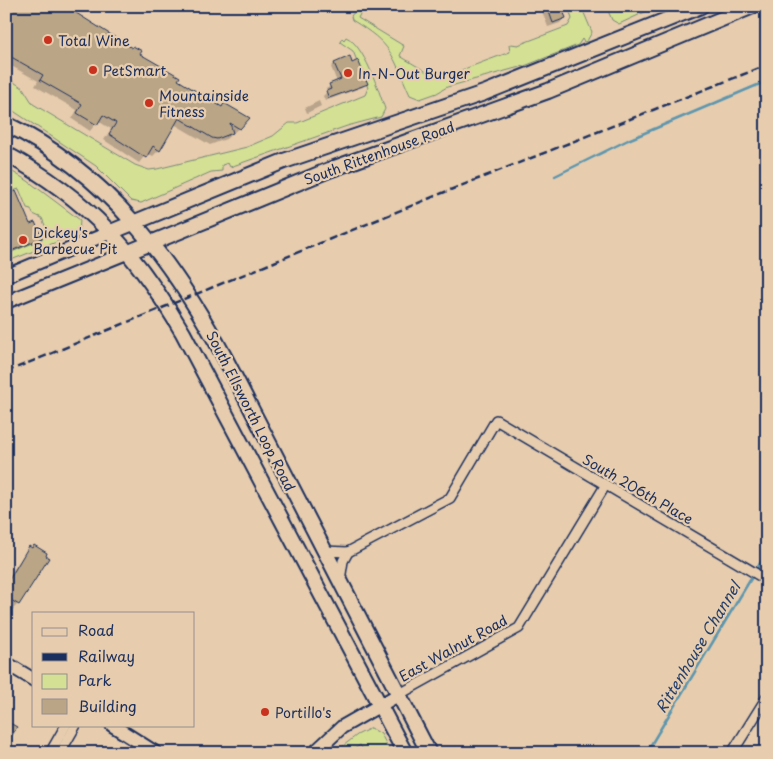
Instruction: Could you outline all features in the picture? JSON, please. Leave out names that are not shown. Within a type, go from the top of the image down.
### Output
[{"type":"main road","name":"South Rittenhouse Road","points":[[6,276],[284,161],[404,122],[611,43],[701,6]]},
{"type":"main road","points":[[721,19],[732,6]]},
{"type":"main road","name":"South Rittenhouse Road","points":[[6,302],[329,170],[548,92],[753,6]]},
{"type":"main road","points":[[548,92],[560,78],[604,59],[611,43]]},
{"type":"main road","points":[[404,122],[411,141]]},
{"type":"main road","name":"South Ellsworth Loop Road","points":[[6,124],[38,142],[81,172],[135,223],[174,273],[205,322],[429,753]]},
{"type":"main road","name":"South Ellsworth Loop Road","points":[[6,154],[71,196],[111,232],[129,252],[183,333],[405,753]]},
{"type":"main road","points":[[6,663],[32,679]]},
{"type":"main road","name":"East Walnut Road","points":[[314,753],[342,728],[398,695]]},
{"type":"main road","points":[[114,726],[156,753]]},
{"type":"street","name":"South 206th Place","points":[[348,552],[450,498],[496,420],[767,580]]},
{"type":"street","name":"East Walnut Road","points":[[398,695],[519,628],[605,486]]},
{"type":"street","points":[[323,551],[348,552],[343,561],[340,582]]},
{"type":"street","points":[[732,753],[767,697]]},
{"type":"street","points":[[50,753],[65,726]]},
{"type":"street","points":[[60,753],[75,726]]},
{"type":"green space","points":[[568,6],[581,6],[592,32],[587,41],[584,42],[582,39],[578,45],[527,65],[447,87],[420,99],[410,95],[389,51],[376,36],[352,20],[351,16],[356,10],[361,12],[358,18],[404,46],[400,56],[435,77],[443,72],[448,75],[510,52],[509,45],[511,44],[518,45],[568,26],[572,19]]},
{"type":"green space","points":[[606,6],[615,6],[621,10],[625,6],[658,6],[619,24],[612,20]]},
{"type":"green space","points":[[346,37],[359,49],[370,69],[385,109],[381,117],[347,126],[230,167],[228,163],[222,165],[222,171],[211,172],[141,203],[131,201],[96,166],[6,106],[6,77],[23,88],[33,104],[135,165],[149,170],[157,169],[247,147],[273,136],[289,123],[297,123],[365,95],[368,88],[353,51],[340,42],[342,38],[344,40]]},
{"type":"green space","points":[[6,168],[28,181],[80,220],[79,233],[6,262],[6,247],[9,253],[42,239],[46,228],[42,218],[33,214],[31,209],[27,208],[19,189],[6,193]]},
{"type":"green space","points":[[371,728],[381,734],[391,753],[364,751],[360,745],[349,753],[334,753],[357,735]]},
{"type":"building","points":[[10,6],[65,6],[132,48],[133,46],[142,51],[140,54],[180,77],[178,80],[222,107],[224,103],[250,118],[240,129],[230,123],[233,133],[217,139],[212,138],[179,118],[160,151],[153,146],[146,158],[109,134],[116,123],[103,115],[97,125],[77,113],[82,104],[40,80],[43,75],[6,54],[6,13]]},
{"type":"building","points":[[547,6],[561,6],[566,18],[553,23]]},
{"type":"building","points":[[350,56],[352,63],[358,60],[368,84],[329,98],[326,91],[331,89],[329,84],[341,79],[334,63]]},
{"type":"building","points":[[16,191],[30,224],[35,222],[42,238],[11,251],[6,240],[6,195]]},
{"type":"building","points":[[34,545],[47,553],[46,556],[49,558],[19,605],[6,597],[6,578],[9,580],[29,546],[32,548]]},
{"type":"building","points":[[6,721],[17,727],[6,745]]},
{"type":"waterway","points":[[555,176],[628,140],[767,81]]},
{"type":"waterway","name":"Rittenhouse Channel","points":[[646,753],[767,552]]},
{"type":"railway","points":[[6,372],[445,192],[767,65]]},
{"type":"place","name":"Total Wine","points":[[48,40]]},
{"type":"place","name":"PetSmart","points":[[93,70]]},
{"type":"place","name":"In-N-Out Burger","points":[[348,73]]},
{"type":"place","name":"Mountainside Fitness","points":[[149,103]]},
{"type":"place","name":"Dickey's Barbecue Pit","points":[[23,240]]},
{"type":"place","name":"Portillo's","points":[[265,712]]}]
